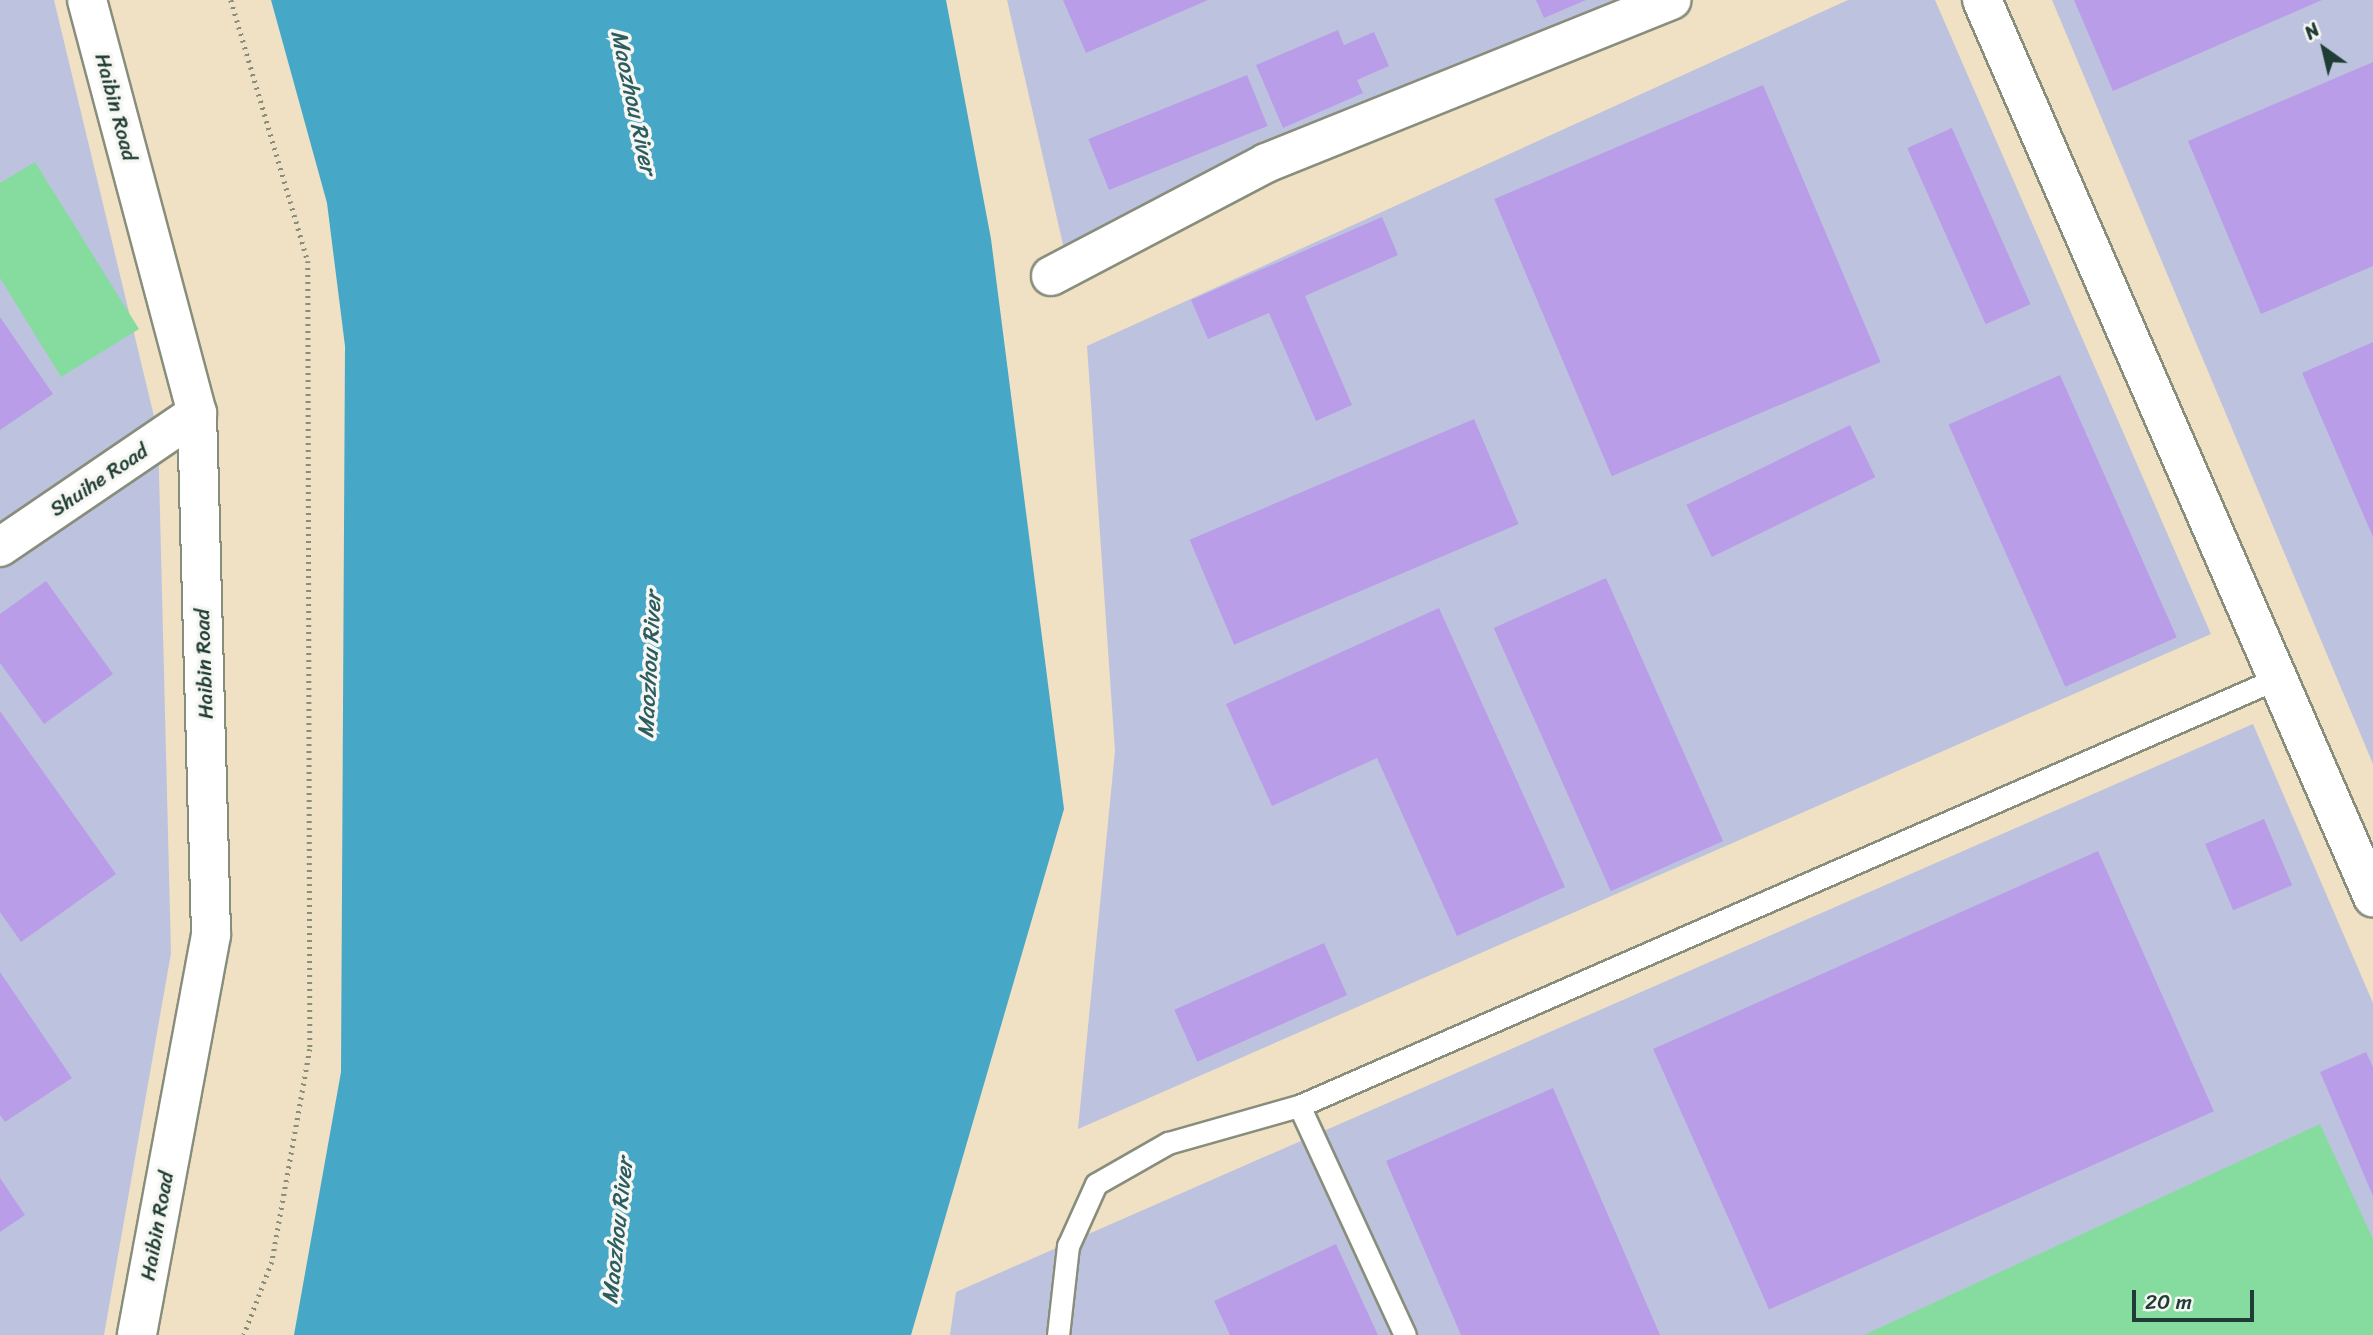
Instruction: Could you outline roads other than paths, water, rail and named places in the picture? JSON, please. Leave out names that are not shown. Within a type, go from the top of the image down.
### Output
[{"type":"street","name":"Haibin Road","points":[[87,0],[197,413],[211,936],[137,1335]]},
{"type":"street","points":[[1051,276],[1266,163],[1671,0]]},
{"type":"street","points":[[1982,0],[2373,897]]},
{"type":"street","name":"Shuihe Road","points":[[0,547],[197,413]]},
{"type":"lane","points":[[1058,1335],[1068,1246],[1096,1184],[1168,1143],[1300,1106],[2278,678]]},
{"type":"lane","points":[[1300,1106],[1405,1335]]},
{"type":"water","name":"Maozhou River","points":[[271,0],[946,0],[991,239],[1064,809],[911,1335],[294,1335],[341,1072],[345,346],[327,203]]}]
